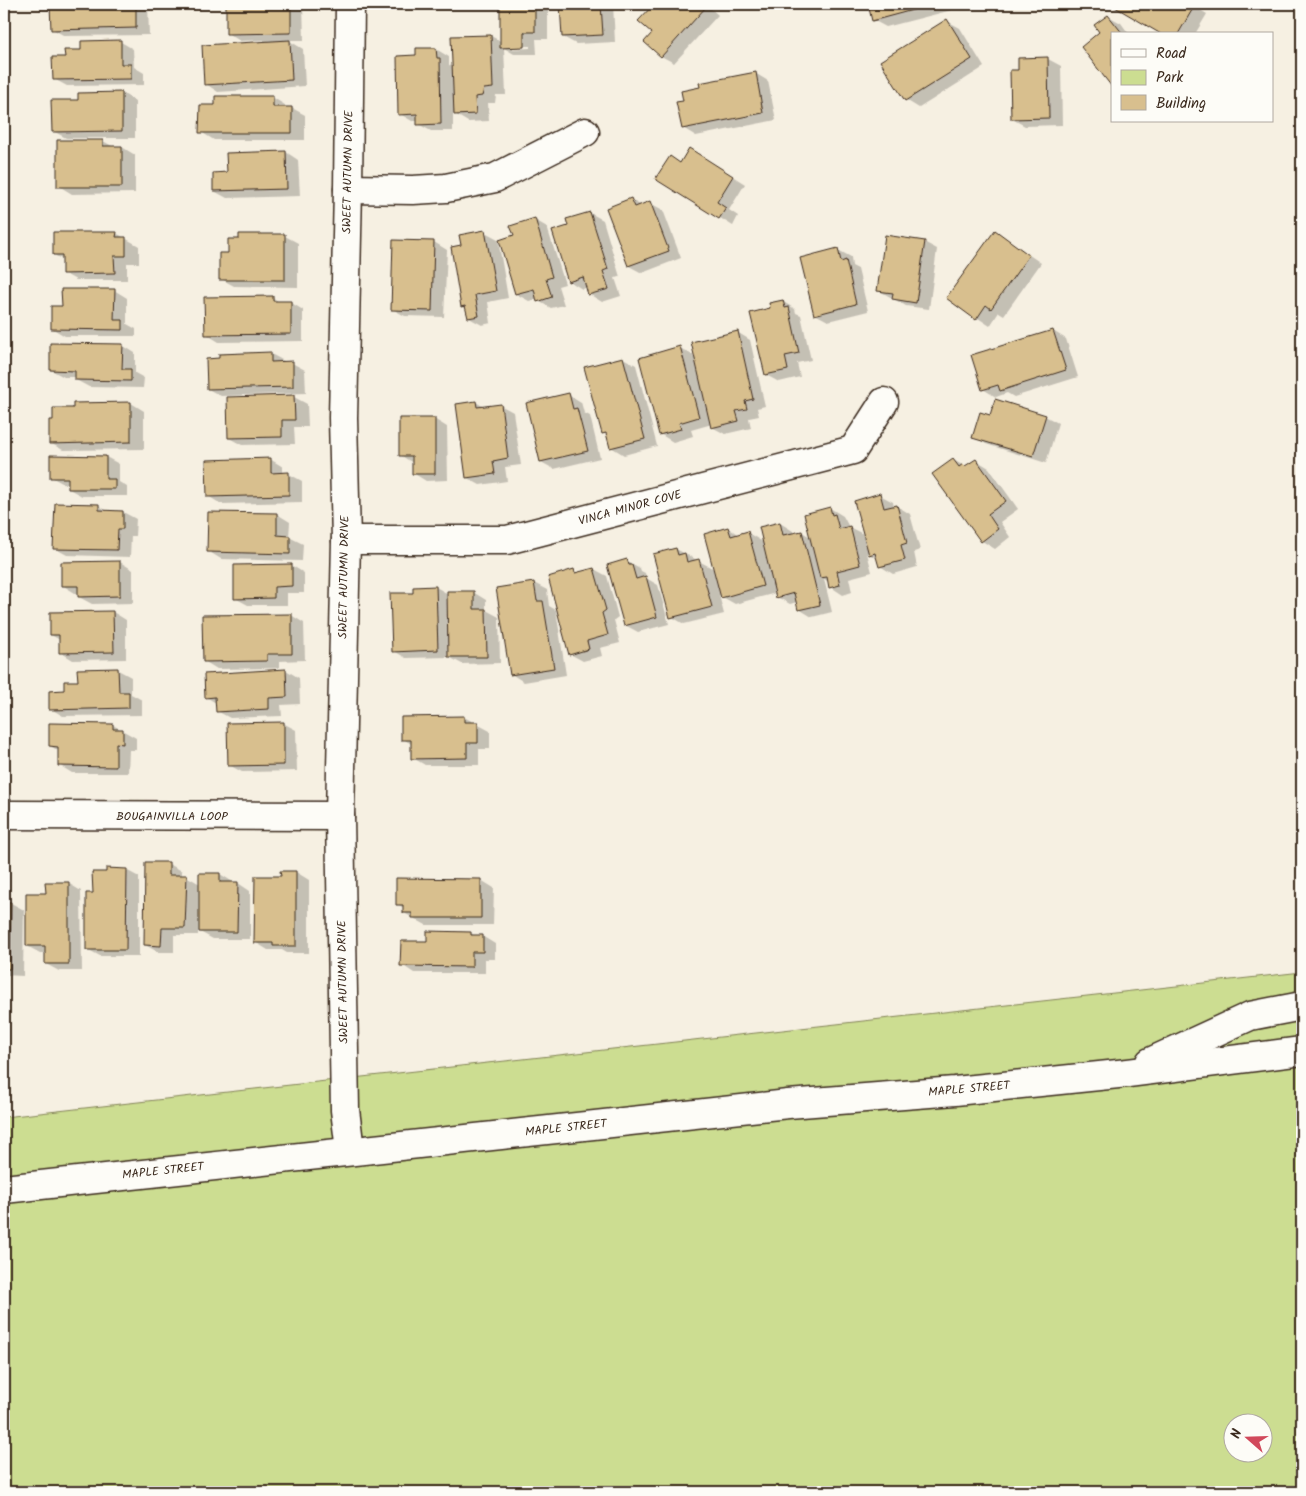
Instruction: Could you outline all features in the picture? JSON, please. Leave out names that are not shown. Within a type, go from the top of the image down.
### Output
[{"type":"street","name":"SWEET AUTUMN DRIVE","points":[[350,4],[343,418],[346,540],[340,816],[345,1110],[350,1150]]},
{"type":"street","points":[[348,189],[414,190],[446,188],[495,178],[585,132]]},
{"type":"street","name":"VINCA MINOR COVE","points":[[346,540],[507,540],[852,450],[884,402]]},
{"type":"street","name":"BOUGAINVILLA LOOP","points":[[4,816],[340,816]]},
{"type":"street","name":"MAPLE STREET","points":[[1128,1073],[1250,1016],[1302,1006]]},
{"type":"street","name":"MAPLE STREET","points":[[4,1188],[788,1104],[1128,1073],[1302,1051]]},
{"type":"green space","points":[[1302,972],[1302,1492],[4,1492],[4,1117]]},
{"type":"building","points":[[50,4],[136,4],[136,28],[51,30]]},
{"type":"building","points":[[226,4],[291,4],[291,33],[226,34]]},
{"type":"building","points":[[500,4],[535,4],[535,32],[524,32],[524,47],[500,48]]},
{"type":"building","points":[[560,4],[601,4],[603,35],[562,37]]},
{"type":"building","points":[[654,4],[703,4],[706,7],[661,57],[644,42],[652,33],[638,21]]},
{"type":"building","points":[[868,4],[935,4],[872,21]]},
{"type":"building","points":[[1117,4],[1195,5],[1179,32],[1158,32],[1115,7]]},
{"type":"building","points":[[1108,15],[1121,32],[1111,32],[1111,86],[1081,47],[1099,32],[1094,25]]},
{"type":"building","points":[[947,19],[972,59],[905,101],[880,61]]},
{"type":"building","points":[[491,35],[493,88],[484,89],[482,96],[475,97],[476,114],[454,115],[451,36]]},
{"type":"building","points":[[121,40],[121,64],[131,64],[131,79],[53,80],[52,57],[65,57],[64,50],[81,50],[81,41]]},
{"type":"building","points":[[290,40],[292,80],[204,85],[202,45]]},
{"type":"building","points":[[416,48],[436,48],[437,58],[440,58],[441,124],[417,125],[417,114],[398,115],[397,56],[416,55]]},
{"type":"building","points":[[1048,57],[1049,118],[1011,119],[1010,70],[1018,70],[1018,58]]},
{"type":"building","points":[[756,72],[763,113],[682,129],[676,102],[683,101],[681,91],[700,87],[699,83]]},
{"type":"building","points":[[122,92],[122,131],[52,132],[51,100],[78,100],[78,93]]},
{"type":"building","points":[[215,96],[273,96],[273,107],[292,107],[292,133],[199,133],[200,105],[215,105]]},
{"type":"building","points":[[57,140],[103,140],[103,146],[122,146],[122,187],[57,187]]},
{"type":"building","points":[[689,148],[733,176],[717,202],[726,208],[719,219],[655,179],[670,156],[680,163]]},
{"type":"building","points":[[286,151],[287,189],[213,191],[213,173],[227,172],[226,153]]},
{"type":"building","points":[[631,198],[635,207],[650,201],[669,251],[628,266],[606,208]]},
{"type":"building","points":[[590,212],[608,269],[603,271],[609,289],[588,295],[583,277],[568,282],[552,231],[568,226],[566,219]]},
{"type":"building","points":[[535,218],[552,277],[546,279],[552,297],[537,302],[534,289],[515,294],[499,240],[514,235],[510,226]]},
{"type":"building","points":[[485,230],[496,291],[475,295],[479,316],[468,318],[465,306],[461,307],[451,247],[461,245],[459,235]]},
{"type":"building","points":[[995,230],[1029,255],[991,309],[986,305],[976,320],[946,298]]},
{"type":"building","points":[[53,232],[117,232],[116,237],[126,237],[126,256],[114,256],[115,273],[62,274],[62,255],[53,255]]},
{"type":"building","points":[[239,234],[285,234],[285,280],[219,280],[219,253],[228,253],[228,239],[239,239]]},
{"type":"building","points":[[885,235],[925,241],[916,303],[892,299],[893,293],[877,291]]},
{"type":"building","points":[[393,240],[434,241],[432,311],[391,310]]},
{"type":"building","points":[[838,248],[841,262],[846,260],[856,304],[814,315],[800,258]]},
{"type":"building","points":[[61,289],[115,289],[114,320],[123,320],[123,330],[51,329],[51,306],[62,306]]},
{"type":"building","points":[[273,296],[273,301],[291,301],[291,334],[205,335],[204,297]]},
{"type":"building","points":[[783,300],[785,308],[789,307],[799,353],[785,356],[788,370],[765,375],[750,313],[770,308],[769,303]]},
{"type":"building","points":[[1053,330],[1066,370],[1000,391],[998,385],[982,390],[971,355]]},
{"type":"building","points":[[738,331],[753,399],[745,401],[747,409],[736,411],[739,421],[711,428],[691,342]]},
{"type":"building","points":[[50,343],[123,344],[122,369],[131,369],[131,381],[75,380],[75,371],[50,370]]},
{"type":"building","points":[[680,346],[699,417],[679,423],[681,429],[659,435],[639,358]]},
{"type":"building","points":[[271,352],[271,362],[293,361],[293,387],[207,389],[206,359],[219,358],[219,354]]},
{"type":"building","points":[[623,357],[645,439],[610,448],[606,433],[602,434],[584,367]]},
{"type":"building","points":[[569,393],[573,409],[577,408],[588,451],[540,462],[526,403]]},
{"type":"building","points":[[294,395],[295,420],[282,420],[282,437],[228,438],[227,397]]},
{"type":"building","points":[[995,399],[1046,415],[1033,456],[972,438],[980,412],[990,415]]},
{"type":"building","points":[[476,401],[477,407],[501,404],[508,458],[493,461],[495,474],[466,478],[456,404]]},
{"type":"building","points":[[131,402],[131,442],[49,444],[49,420],[53,420],[53,408],[73,408],[73,403]]},
{"type":"building","points":[[399,418],[435,418],[435,474],[412,474],[412,456],[399,456]]},
{"type":"building","points":[[50,455],[106,456],[106,479],[115,479],[115,489],[68,489],[68,478],[50,478]]},
{"type":"building","points":[[271,458],[271,473],[289,472],[289,495],[207,497],[206,460]]},
{"type":"building","points":[[953,459],[959,467],[963,464],[965,466],[976,459],[1006,501],[988,514],[998,529],[981,542],[932,474]]},
{"type":"building","points":[[880,493],[884,508],[897,505],[907,543],[901,545],[905,560],[879,567],[875,553],[869,555],[854,501]]},
{"type":"building","points":[[55,503],[99,504],[99,510],[123,511],[123,529],[118,529],[117,550],[53,549]]},
{"type":"building","points":[[830,507],[832,515],[835,514],[839,529],[850,526],[860,565],[837,571],[840,585],[829,588],[827,577],[820,578],[804,514]]},
{"type":"building","points":[[208,512],[277,513],[277,535],[290,536],[290,554],[207,552]]},
{"type":"building","points":[[780,522],[783,535],[802,531],[820,605],[798,610],[794,593],[776,598],[759,527]]},
{"type":"building","points":[[728,527],[731,536],[748,531],[763,586],[721,598],[704,534]]},
{"type":"building","points":[[676,548],[678,555],[685,553],[687,562],[699,559],[712,607],[670,618],[653,554]]},
{"type":"building","points":[[627,559],[629,565],[632,565],[636,579],[646,576],[657,617],[624,626],[607,565]]},
{"type":"building","points":[[120,561],[120,596],[78,597],[78,586],[61,586],[61,562]]},
{"type":"building","points":[[292,564],[292,586],[274,587],[274,598],[234,599],[234,565]]},
{"type":"building","points":[[594,568],[606,610],[602,613],[608,635],[587,641],[589,649],[569,655],[548,577],[574,569],[575,573]]},
{"type":"building","points":[[534,582],[537,601],[543,601],[554,668],[510,675],[496,588]]},
{"type":"building","points":[[436,586],[438,650],[392,652],[390,593],[413,593],[413,587]]},
{"type":"building","points":[[447,591],[474,591],[474,609],[486,609],[487,657],[448,657]]},
{"type":"building","points":[[113,611],[114,652],[59,653],[59,635],[50,635],[50,612]]},
{"type":"building","points":[[292,614],[292,654],[267,654],[267,661],[203,662],[202,615]]},
{"type":"building","points":[[118,668],[119,692],[129,692],[129,708],[49,710],[49,691],[64,690],[64,681],[78,681],[77,669]]},
{"type":"building","points":[[286,669],[287,697],[269,698],[269,709],[216,712],[215,697],[205,698],[204,674]]},
{"type":"building","points":[[464,716],[464,722],[478,722],[478,743],[467,743],[467,758],[411,759],[411,740],[401,740],[401,717]]},
{"type":"building","points":[[284,722],[284,765],[228,766],[227,723]]},
{"type":"building","points":[[49,723],[113,724],[113,729],[123,729],[123,744],[116,743],[116,767],[58,766],[58,747],[49,746]]},
{"type":"building","points":[[145,862],[169,862],[169,875],[187,875],[185,928],[162,928],[161,946],[144,945]]},
{"type":"building","points":[[106,868],[127,869],[126,950],[86,950],[86,893],[93,893],[92,872],[106,872]]},
{"type":"building","points":[[280,871],[296,871],[296,946],[273,946],[273,943],[254,943],[255,876],[281,876]]},
{"type":"building","points":[[199,873],[220,873],[220,882],[238,882],[237,932],[199,932]]},
{"type":"building","points":[[396,878],[481,879],[481,918],[412,918],[412,913],[403,913],[403,905],[396,905]]},
{"type":"building","points":[[45,882],[69,882],[69,964],[45,964],[45,946],[26,946],[26,893],[46,893]]},
{"type":"building","points":[[4,902],[11,902],[10,969],[4,969]]},
{"type":"building","points":[[427,931],[471,932],[471,935],[483,935],[483,952],[472,952],[472,967],[400,966],[401,941],[427,941]]}]
